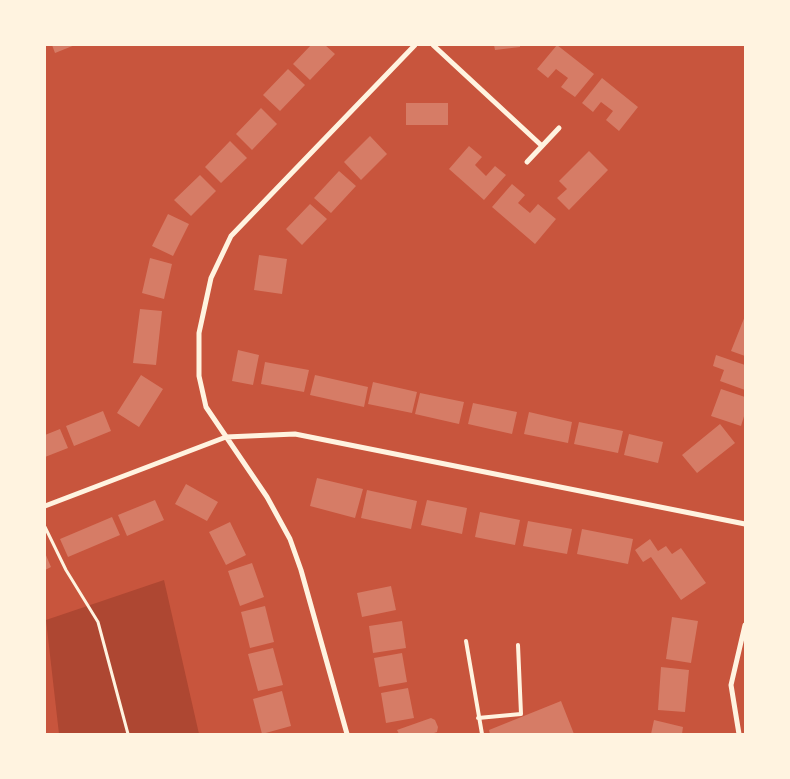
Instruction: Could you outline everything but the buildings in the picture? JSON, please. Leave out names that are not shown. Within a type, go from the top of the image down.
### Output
[{"type":"street","points":[[347,734],[301,570],[290,540],[266,497],[206,406],[199,376],[199,333],[211,278],[231,236],[415,45]]},
{"type":"street","points":[[433,45],[542,146]]},
{"type":"street","points":[[527,162],[559,128]]},
{"type":"street","points":[[45,506],[226,437],[295,434],[745,524]]},
{"type":"street","points":[[739,734],[731,686],[745,624]]},
{"type":"lane","points":[[466,641],[482,734]]},
{"type":"lane","points":[[478,718],[521,714],[518,646]]},
{"type":"path","points":[[45,527],[66,570],[98,622],[128,734]]},
{"type":"shaded area","points":[[164,580],[199,734],[59,734],[46,620]]}]
